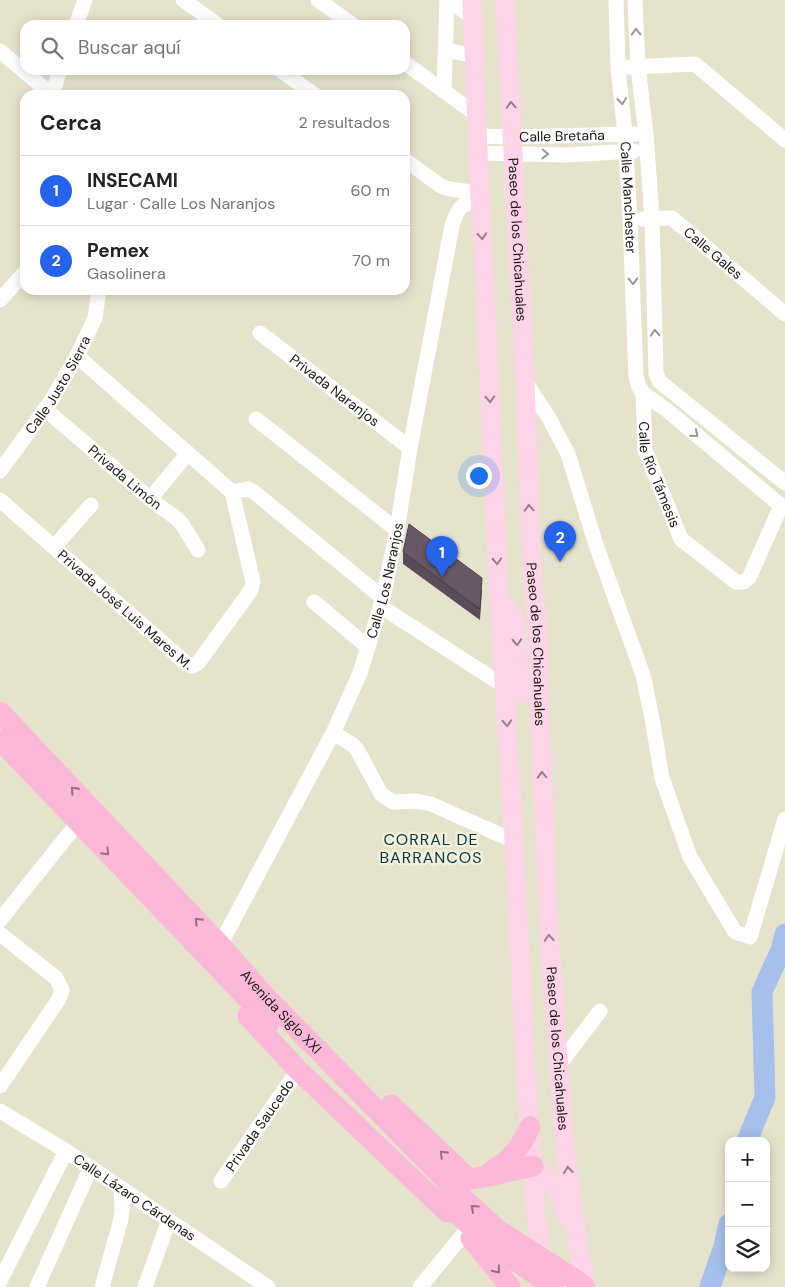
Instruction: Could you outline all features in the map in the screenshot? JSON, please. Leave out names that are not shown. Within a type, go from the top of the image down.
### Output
[{"type":"highway","name":"Avenida Siglo XXI","points":[[0,712],[166,915],[261,1002],[498,1230],[586,1287]]},
{"type":"highway","name":"Avenida Siglo XXI","points":[[0,740],[84,815],[221,946],[261,1002],[464,1220],[492,1244],[552,1287]]},
{"type":"highway","points":[[166,915],[215,980],[298,1070],[466,1231],[510,1287]]},
{"type":"highway","points":[[221,946],[232,950],[250,964],[365,1080],[476,1178]]},
{"type":"highway","points":[[431,1196],[476,1178],[506,1162],[522,1144],[530,1127]]},
{"type":"highway","points":[[476,1178],[533,1166]]},
{"type":"main road","name":"Paseo de los Chicahuales","points":[[505,0],[525,381],[532,573],[538,634],[548,934],[565,1148],[576,1235],[586,1287]]},
{"type":"main road","points":[[473,9],[499,599],[526,1080],[540,1254],[547,1287]]},
{"type":"main road","points":[[499,599],[514,616],[516,624],[519,690],[521,692],[539,693]]},
{"type":"main road","points":[[533,1166],[549,1178],[557,1191],[576,1235]]},
{"type":"street","points":[[78,20],[84,0]]},
{"type":"street","points":[[183,0],[211,20]]},
{"type":"street","points":[[318,0],[345,20]]},
{"type":"street","points":[[444,91],[448,0],[473,9]]},
{"type":"street","name":"Calle Manchester","points":[[616,0],[618,68],[625,134],[630,219],[636,376],[639,387],[644,393]]},
{"type":"street","name":"Calle Manchester","points":[[635,0],[638,67],[648,152],[652,218],[656,373],[659,382]]},
{"type":"street","points":[[0,50],[20,67]]},
{"type":"street","points":[[446,50],[475,56]]},
{"type":"street","points":[[618,68],[694,64],[785,140]]},
{"type":"street","points":[[410,67],[477,115]]},
{"type":"street","points":[[29,75],[46,90]]},
{"type":"street","points":[[54,90],[58,75]]},
{"type":"street","points":[[287,75],[308,90]]},
{"type":"street","name":"Calle Bretaña","points":[[478,144],[513,145],[625,134],[646,134]]},
{"type":"street","name":"Calle Bretaña","points":[[513,145],[566,155],[626,151],[648,152]]},
{"type":"street","points":[[410,164],[441,186],[480,196]]},
{"type":"street","name":"Calle Los Naranjos","points":[[221,946],[333,733],[360,673],[381,602],[397,530],[410,448],[452,226],[455,215],[462,205],[480,196]]},
{"type":"street","name":"Calle Gales","points":[[630,219],[672,218],[785,314]]},
{"type":"street","points":[[0,300],[20,278]]},
{"type":"street","name":"Calle Justo Sierra","points":[[0,471],[45,409],[77,356],[94,318],[98,295]]},
{"type":"street","name":"Privada Naranjos","points":[[260,333],[410,448]]},
{"type":"street","points":[[77,356],[232,492],[248,489],[254,492],[381,602],[504,686]]},
{"type":"street","points":[[525,381],[549,418],[568,454],[596,545],[643,675],[662,778],[690,856],[735,932],[750,936],[785,819]]},
{"type":"street","points":[[783,507],[644,393],[659,382],[785,484]]},
{"type":"street","name":"Calle Río Támesis","points":[[644,393],[645,450],[681,539],[736,582],[744,582],[749,578],[783,507]]},
{"type":"street","name":"Privada Limón","points":[[45,409],[150,499],[176,518],[182,524],[198,550]]},
{"type":"street","points":[[644,424],[668,411]]},
{"type":"street","points":[[256,419],[397,530]]},
{"type":"street","points":[[150,499],[188,452]]},
{"type":"street","name":"Privada José Luis Mares M.","points":[[0,500],[187,664],[192,666],[198,663],[251,590],[253,582],[232,492]]},
{"type":"street","points":[[54,548],[91,505]]},
{"type":"street","points":[[314,602],[368,647]]},
{"type":"street","points":[[333,733],[353,745],[381,794],[393,802],[416,801],[431,804],[514,841]]},
{"type":"street","points":[[0,920],[84,815]]},
{"type":"street","points":[[0,934],[56,978],[62,990],[59,999],[0,1086]]},
{"type":"street","points":[[558,1065],[600,1011]]},
{"type":"street","name":"Privada Saucedo","points":[[221,1181],[298,1070]]},
{"type":"street","name":"Calle Lázaro Cárdenas","points":[[0,1111],[66,1150],[268,1287]]},
{"type":"street","points":[[0,1281],[66,1150]]},
{"type":"street","points":[[36,1287],[90,1167]]},
{"type":"street","points":[[102,1287],[121,1219],[121,1188]]},
{"type":"street","points":[[145,1287],[169,1220]]},
{"type":"street","points":[[420,1287],[466,1231]]},
{"type":"building","points":[[409,524],[482,578],[480,609],[403,552]]},
{"type":"waterway","points":[[749,1137],[765,1097],[762,992],[781,950],[785,934]]},
{"type":"waterway","points":[[710,1287],[728,1227]]},
{"type":"place","name":"Pemex","points":[[560,562]]},
{"type":"place","name":"INSECAMI","points":[[442,577]]},
{"type":"district","name":"CORRAL DE BARRANCOS","points":[[431,848]]}]
